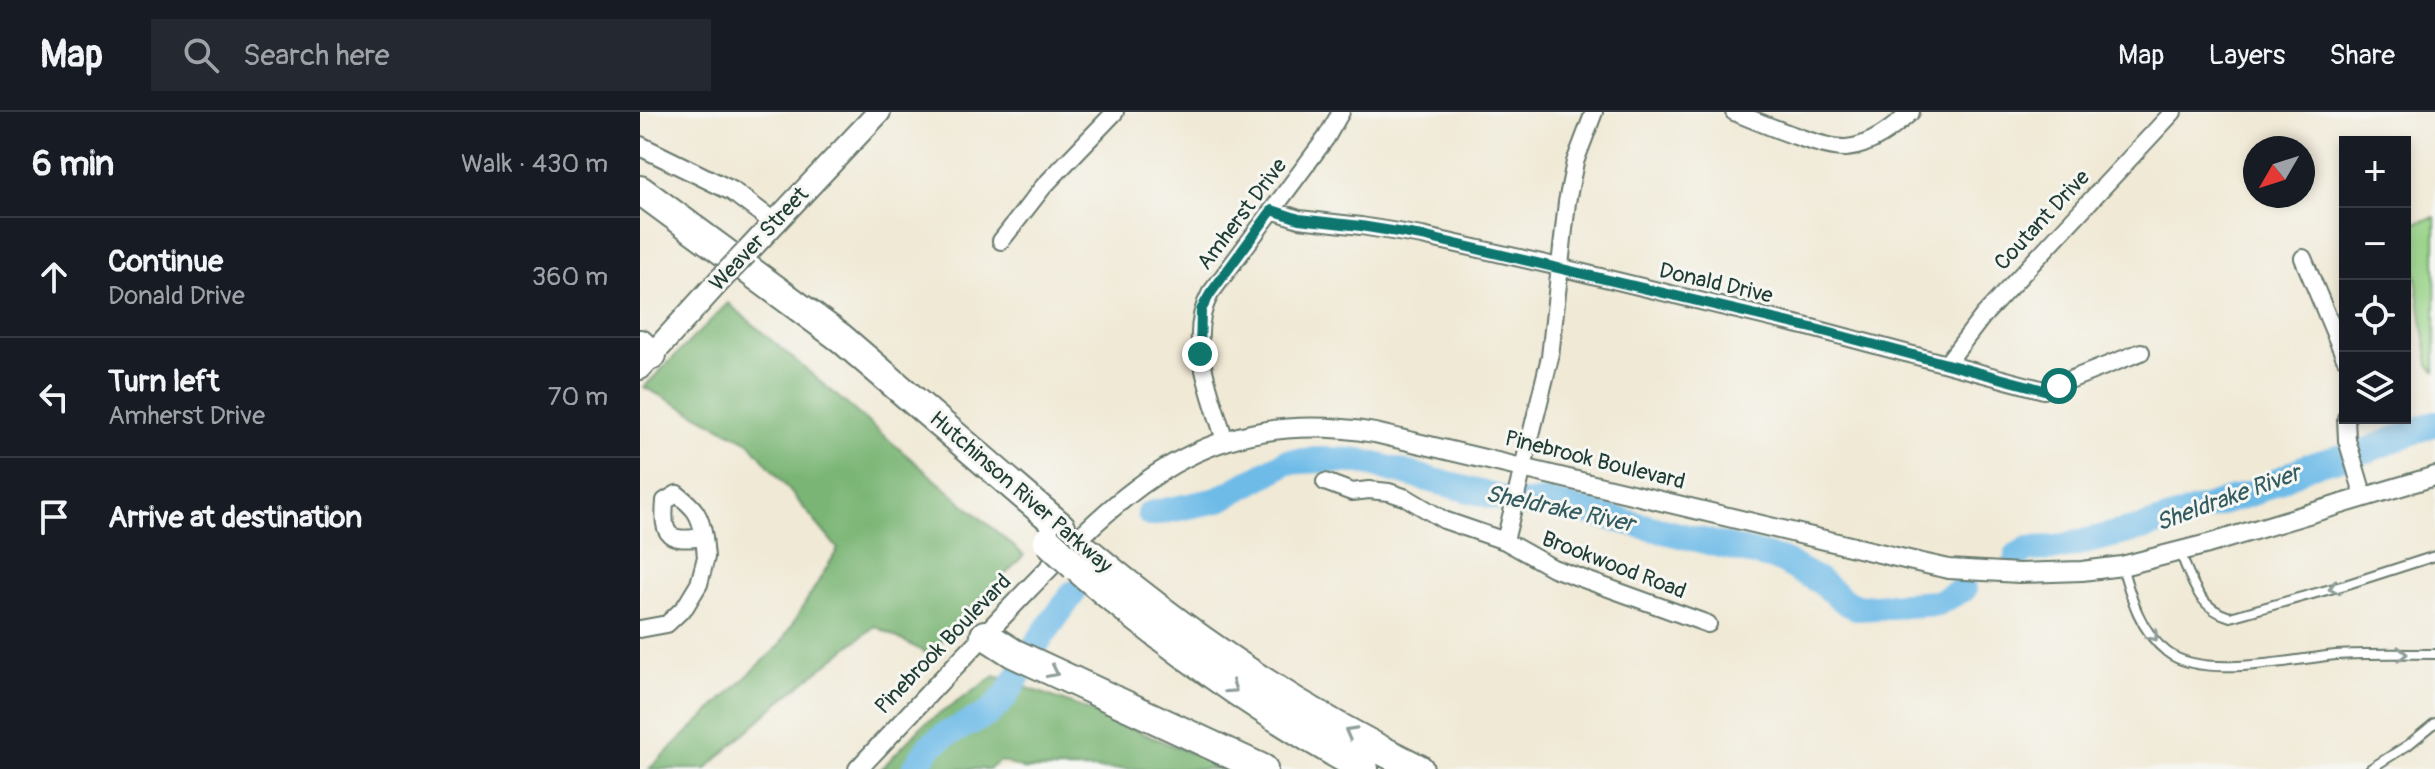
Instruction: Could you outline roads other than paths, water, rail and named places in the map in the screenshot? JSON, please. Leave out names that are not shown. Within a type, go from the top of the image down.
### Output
[{"type":"highway","name":"Hutchinson River Parkway","points":[[640,190],[841,338],[1082,559],[1163,639],[1301,734],[1364,769]]},
{"type":"highway","name":"Hutchinson River Parkway","points":[[640,212],[828,351],[1054,534]]},
{"type":"highway","name":"Hutchinson River Parkway","points":[[1082,559],[1134,591],[1220,655],[1314,713],[1419,769]]},
{"type":"highway","points":[[985,635],[1013,653],[1263,769]]},
{"type":"main road","name":"Weaver Street","points":[[644,356],[879,112]]},
{"type":"street","points":[[1001,241],[1043,187],[1115,112]]},
{"type":"street","name":"Amherst Drive","points":[[1225,441],[1200,354],[1201,310],[1326,138],[1341,112]]},
{"type":"street","points":[[1505,541],[1550,357],[1567,202],[1575,162],[1594,112]]},
{"type":"street","points":[[1734,112],[1817,142],[1845,148],[1880,136],[1911,112]]},
{"type":"street","name":"Coutant Drive","points":[[1947,363],[1983,316],[2173,112]]},
{"type":"street","points":[[640,146],[725,187],[775,223]]},
{"type":"street","name":"Donald Drive","points":[[1272,210],[1299,219],[1422,236],[1559,267],[2044,390],[2141,352]]},
{"type":"street","points":[[2303,258],[2342,352]]},
{"type":"street","points":[[2346,424],[2347,440],[2364,497]]},
{"type":"street","name":"Pinebrook Boulevard","points":[[858,769],[1084,532],[1134,488],[1188,455],[1225,441],[1291,429],[1356,430],[1949,569],[2053,573],[2122,566],[2180,552],[2435,476]]},
{"type":"street","name":"Brookwood Road","points":[[1325,482],[1352,492],[1389,492],[1407,498],[1444,520],[1505,541],[1553,568],[1708,624]]},
{"type":"street","points":[[640,629],[667,624],[685,607],[699,584],[706,557],[704,537]]},
{"type":"lane","points":[[2180,552],[2199,597],[2214,613],[2230,617],[2435,556]]},
{"type":"lane","points":[[2122,566],[2133,603],[2148,631],[2169,654],[2197,664],[2220,668],[2339,655],[2435,654]]},
{"type":"lane","points":[[2370,769],[2435,723]]},
{"type":"waterway","name":"Sheldrake River","points":[[2017,556],[2028,549],[2057,548],[2146,527],[2255,492],[2308,466],[2368,450],[2435,423]]},
{"type":"waterway","name":"Sheldrake River","points":[[1150,514],[1218,500],[1287,462],[1360,461],[1503,499],[1527,504],[1546,502],[1781,560],[1821,582],[1858,608],[1937,603],[1964,589]]},
{"type":"waterway","name":"Sheldrake River","points":[[1032,650],[1073,593]]},
{"type":"waterway","name":"Sheldrake River","points":[[914,769],[930,746],[988,714],[1004,698],[1018,676]]}]
